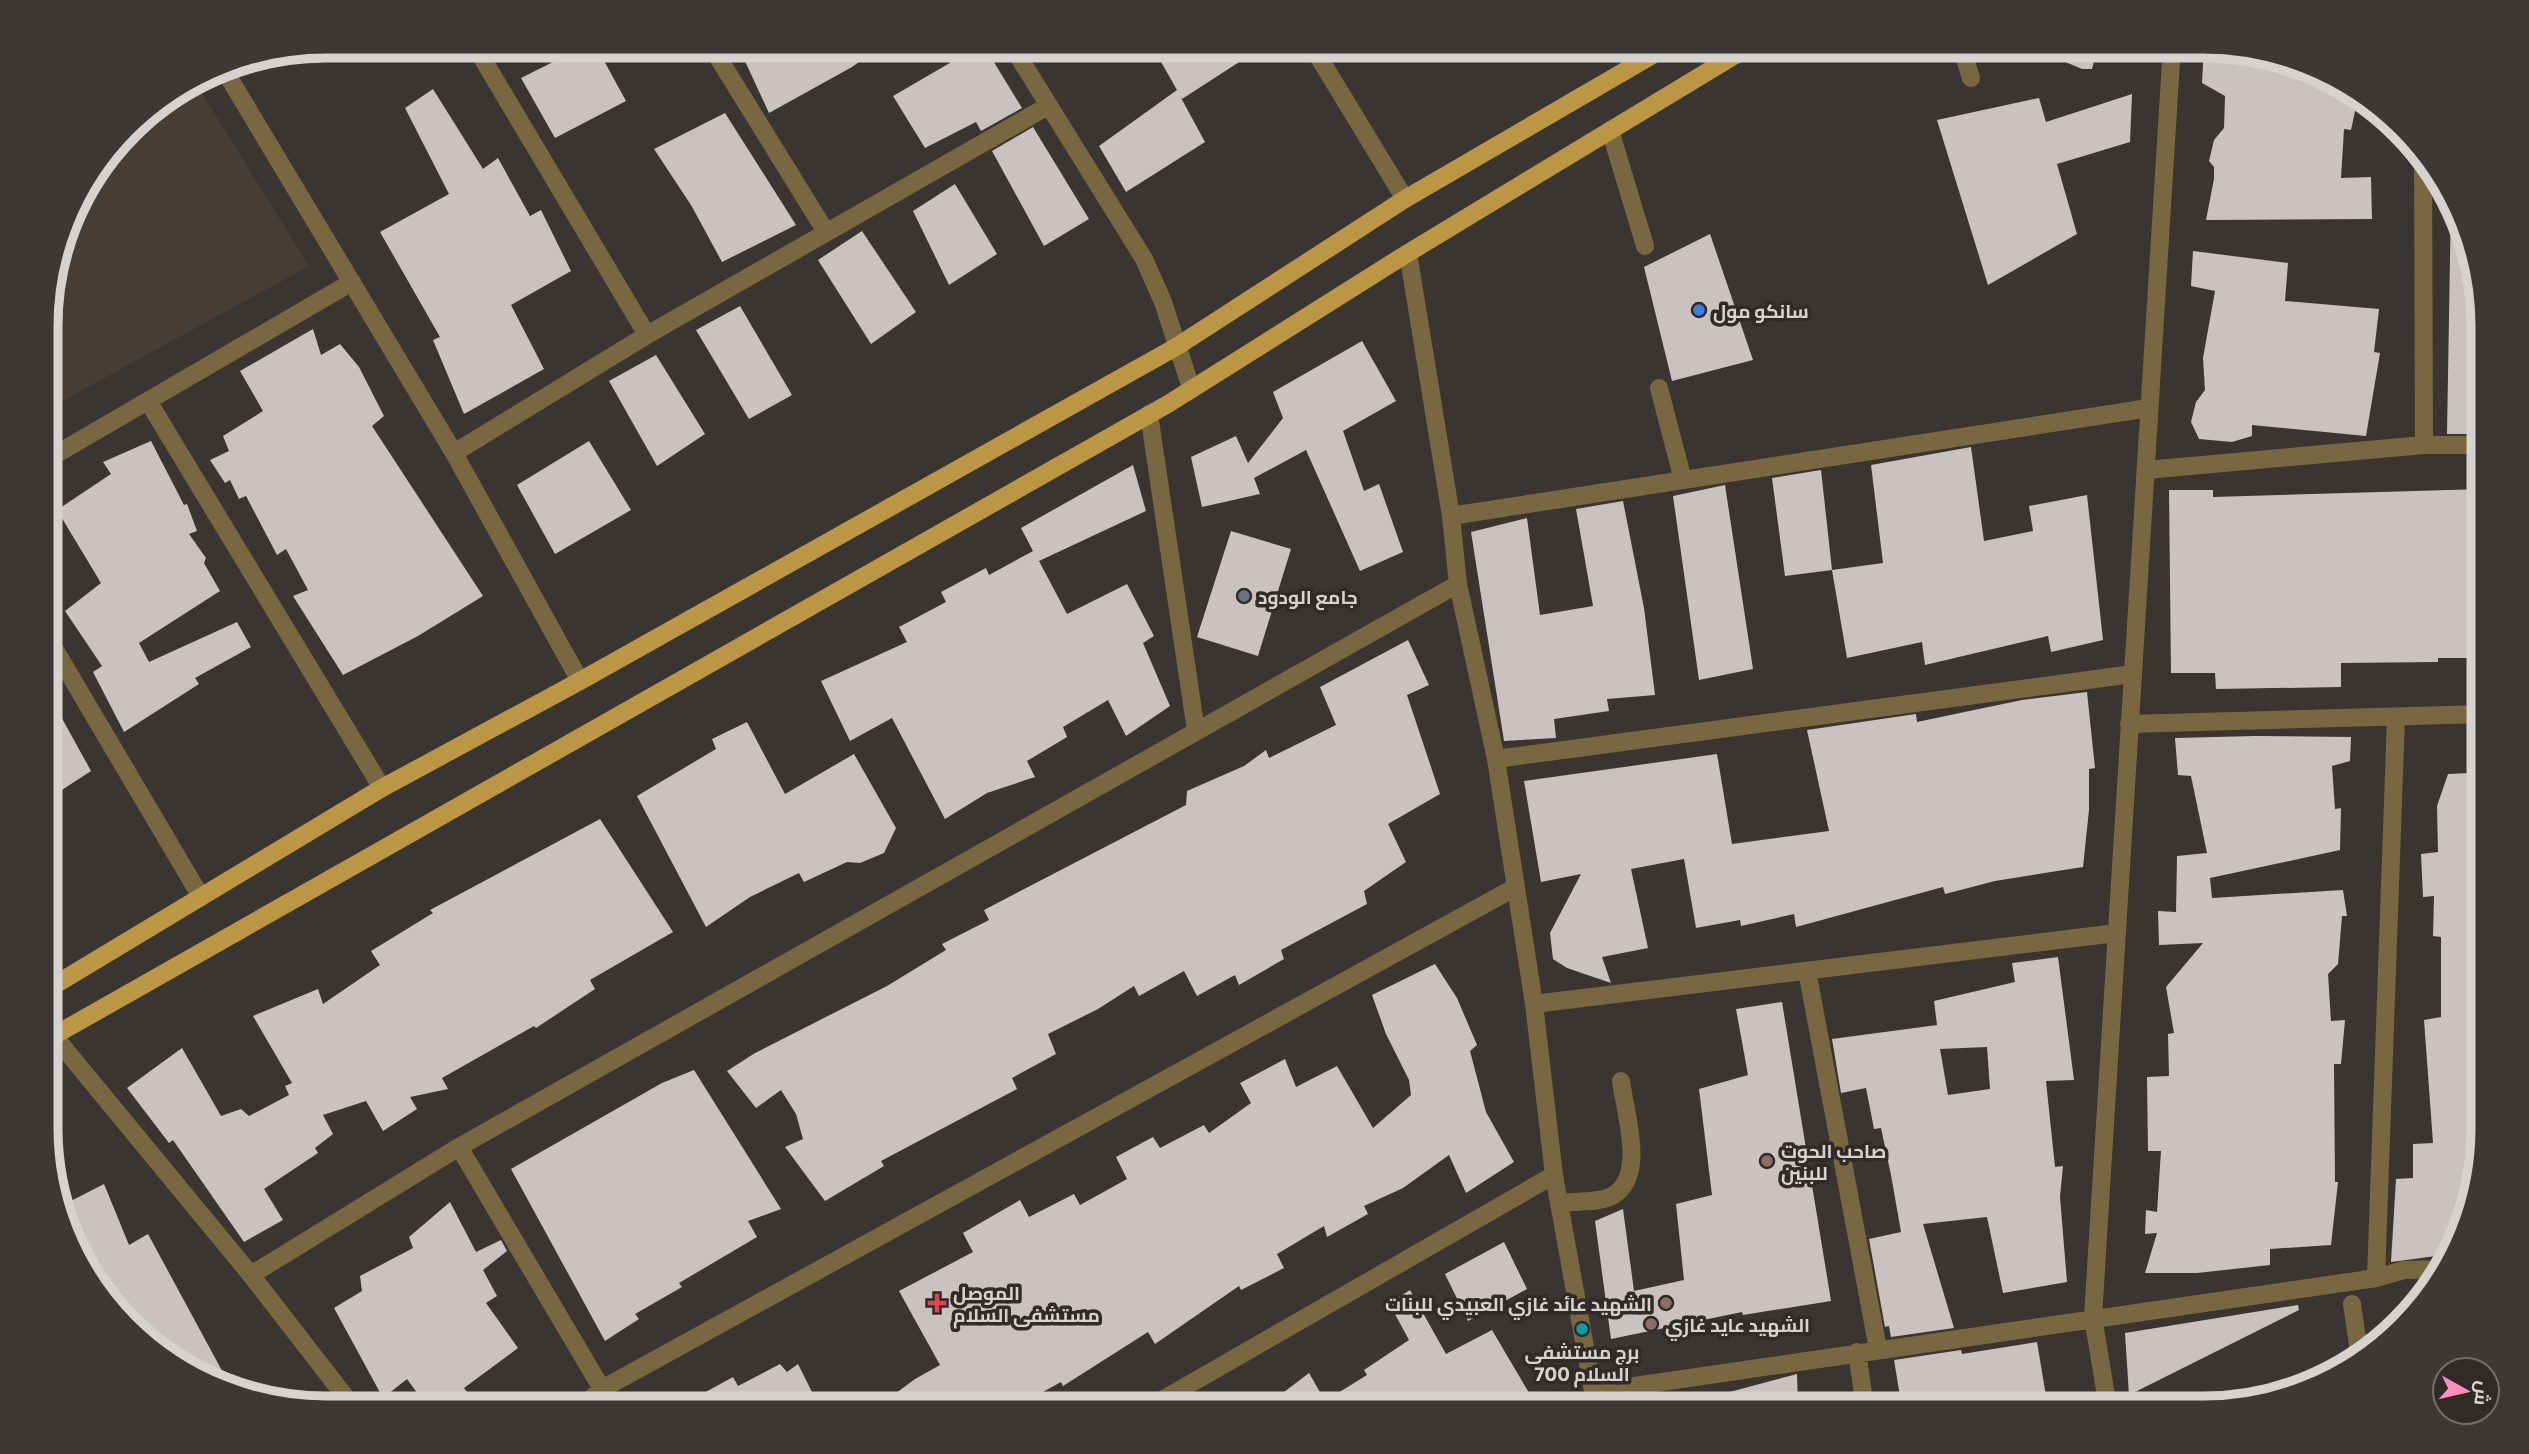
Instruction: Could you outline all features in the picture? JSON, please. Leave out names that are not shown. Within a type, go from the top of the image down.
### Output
[{"type":"main road","points":[[58,983],[382,788],[580,681],[1176,347],[1405,199],[1647,58]]},
{"type":"main road","points":[[58,1033],[1149,414],[1408,253],[1731,58]]},
{"type":"street","points":[[482,58],[647,335]]},
{"type":"street","points":[[719,58],[826,232]]},
{"type":"street","points":[[1019,58],[1144,259],[1163,302],[1191,388]]},
{"type":"street","points":[[1319,58],[1405,199]]},
{"type":"street","points":[[1965,58],[1971,78]]},
{"type":"street","points":[[2106,1396],[2093,1317],[2171,58]]},
{"type":"street","points":[[228,76],[454,453],[580,681]]},
{"type":"street","points":[[454,453],[647,335],[1048,106]]},
{"type":"street","points":[[1610,130],[1645,246]]},
{"type":"street","points":[[2423,173],[2424,444]]},
{"type":"street","points":[[1408,253],[1451,516],[1458,583],[1496,759],[1534,1004],[1554,1175],[1594,1396]]},
{"type":"street","points":[[58,453],[352,282]]},
{"type":"street","points":[[1659,388],[1683,480]]},
{"type":"street","points":[[148,401],[382,788]]},
{"type":"street","points":[[1451,516],[2150,408]]},
{"type":"street","points":[[1149,414],[1196,732]]},
{"type":"street","points":[[2146,470],[2424,444],[2471,445]]},
{"type":"street","points":[[251,1275],[459,1147],[1458,583]]},
{"type":"street","points":[[58,655],[201,897]]},
{"type":"street","points":[[1496,759],[2133,674]]},
{"type":"street","points":[[2129,724],[2471,715]]},
{"type":"street","points":[[2376,1278],[2396,718]]},
{"type":"street","points":[[594,1396],[602,1389],[1516,887]]},
{"type":"street","points":[[1534,1004],[2116,933]]},
{"type":"street","points":[[1807,971],[1878,1349]]},
{"type":"street","points":[[58,1045],[251,1275],[345,1396]]},
{"type":"street","points":[[1559,1203],[1610,1198],[1627,1185],[1633,1167],[1621,1081]]},
{"type":"street","points":[[459,1147],[602,1389]]},
{"type":"street","points":[[1169,1396],[1554,1175]]},
{"type":"street","points":[[1617,1396],[1857,1352],[2376,1278],[2404,1270],[2431,1269]]},
{"type":"street","points":[[2352,1304],[2358,1347]]},
{"type":"street","points":[[1857,1352],[1863,1396]]},
{"type":"shaded area","points":[[200,89],[309,266],[58,404],[60,291],[72,239],[85,207],[113,162],[136,136],[162,113]]},
{"type":"building","points":[[561,58],[603,58],[626,101],[555,138],[521,78]]},
{"type":"building","points":[[744,58],[864,58],[852,67],[769,113]]},
{"type":"building","points":[[958,58],[991,58],[1022,108],[981,131],[976,122],[925,148],[893,96]]},
{"type":"building","points":[[1159,58],[1245,58],[1182,99],[1180,96],[1205,142],[1126,192],[1099,146],[1177,90]]},
{"type":"building","points":[[2056,58],[2095,58],[2092,69],[2082,69]]},
{"type":"building","points":[[2203,58],[2238,60],[2273,67],[2306,78],[2356,106],[2351,130],[2344,129],[2341,178],[2371,177],[2372,219],[2206,220],[2214,179],[2214,167],[2209,161],[2214,140],[2224,128],[2225,96],[2202,83]]},
{"type":"building","points":[[433,89],[483,169],[498,158],[530,216],[541,210],[571,271],[511,305],[544,369],[464,414],[433,340],[440,337],[380,232],[449,194],[405,108]]},
{"type":"building","points":[[2132,94],[2130,142],[2057,164],[2077,234],[1988,285],[1937,120],[2039,98],[2046,122]]},
{"type":"building","points":[[725,113],[796,225],[722,262],[691,205],[654,149]]},
{"type":"building","points":[[1033,127],[1089,219],[1044,246],[992,151]]},
{"type":"building","points":[[955,184],[997,254],[949,285],[913,211]]},
{"type":"building","points":[[2451,222],[2462,256],[2471,308],[2471,434],[2447,434]]},
{"type":"building","points":[[862,231],[916,312],[871,344],[818,260]]},
{"type":"building","points":[[1710,234],[1753,360],[1672,381],[1644,267]]},
{"type":"building","points":[[2193,251],[2288,263],[2285,301],[2379,309],[2374,352],[2380,353],[2366,436],[2252,425],[2252,436],[2232,442],[2199,439],[2191,422],[2196,402],[2205,390],[2203,358],[2215,291],[2191,286]]},
{"type":"building","points":[[740,306],[792,395],[749,419],[696,330]]},
{"type":"building","points":[[313,329],[321,355],[340,344],[359,367],[384,416],[372,426],[483,596],[418,636],[343,675],[293,596],[308,590],[286,549],[277,555],[246,496],[239,499],[230,480],[225,483],[210,460],[229,451],[223,436],[263,411],[240,371]]},
{"type":"building","points":[[1362,341],[1396,401],[1343,431],[1364,491],[1379,484],[1403,552],[1360,571],[1306,450],[1254,478],[1260,494],[1202,507],[1191,457],[1236,436],[1248,463],[1283,418],[1273,392]]},
{"type":"building","points":[[656,355],[705,434],[657,466],[609,381]]},
{"type":"building","points":[[151,441],[184,505],[187,504],[197,531],[189,534],[206,558],[204,563],[220,591],[139,643],[149,662],[237,622],[251,647],[195,678],[199,684],[124,732],[93,672],[102,666],[65,611],[101,583],[58,509],[111,474],[103,462]]},
{"type":"building","points":[[589,441],[631,510],[555,554],[517,485]]},
{"type":"building","points":[[1971,447],[1984,541],[2033,531],[2029,506],[2087,495],[2103,640],[2051,652],[2048,636],[1925,665],[1922,642],[1847,658],[1832,570],[1883,563],[1871,465]]},
{"type":"building","points":[[1133,465],[1146,511],[1039,561],[1067,614],[1127,584],[1154,636],[1143,643],[1170,706],[1126,736],[1108,700],[1063,727],[1067,737],[1027,761],[1035,777],[987,793],[945,819],[892,718],[850,741],[821,681],[907,642],[899,627],[946,602],[941,592],[986,568],[989,575],[1033,551],[1021,528]]},
{"type":"building","points":[[1821,470],[1832,570],[1785,576],[1772,478]]},
{"type":"building","points":[[1725,485],[1753,669],[1699,680],[1673,496]]},
{"type":"building","points":[[2471,489],[2471,658],[2438,658],[2438,662],[2341,663],[2341,687],[2216,689],[2215,673],[2171,673],[2169,490],[2213,490],[2213,497]]},
{"type":"building","points":[[1623,501],[1644,608],[1655,695],[1607,699],[1609,711],[1554,719],[1556,738],[1504,741],[1471,532],[1527,518],[1540,615],[1593,606],[1576,509]]},
{"type":"building","points":[[1231,531],[1291,549],[1258,656],[1197,637]]},
{"type":"building","points":[[1408,640],[1429,685],[1407,695],[1440,794],[1388,824],[1406,862],[1364,891],[1367,904],[1281,950],[1284,959],[1239,985],[1235,975],[1197,996],[1184,971],[1139,996],[1134,986],[1098,1009],[1048,1034],[1056,1054],[1012,1078],[1017,1089],[881,1161],[884,1166],[825,1201],[785,1147],[803,1139],[796,1114],[781,1090],[756,1108],[727,1071],[755,1053],[887,986],[946,950],[942,944],[989,920],[984,910],[1186,805],[1187,791],[1244,766],[1266,750],[1269,758],[1336,725],[1320,687]]},
{"type":"building","points":[[2087,692],[2095,768],[2089,769],[2089,810],[2083,867],[1995,881],[1945,894],[1943,887],[1796,927],[1794,914],[1741,926],[1740,920],[1696,928],[1684,859],[1631,869],[1648,948],[1602,957],[1611,983],[1567,968],[1553,959],[1550,933],[1581,874],[1541,882],[1524,781],[1717,754],[1732,844],[1829,831],[1807,730],[1916,714],[1917,722],[2022,700]]},
{"type":"building","points":[[58,711],[91,771],[58,792]]},
{"type":"building","points":[[747,722],[785,794],[854,754],[896,828],[884,853],[860,863],[847,862],[804,882],[799,873],[750,897],[706,927],[637,796],[716,749],[712,739]]},
{"type":"building","points":[[2351,737],[2350,761],[2332,766],[2335,809],[2341,808],[2340,850],[2210,878],[2212,898],[2343,890],[2347,916],[2342,916],[2338,964],[2328,974],[2331,1021],[2345,1020],[2341,1064],[2334,1064],[2335,1182],[2338,1182],[2331,1245],[2270,1249],[2270,1265],[2197,1273],[2145,1273],[2157,1233],[2145,1234],[2146,1210],[2157,1212],[2161,1151],[2148,1151],[2147,1077],[2169,1076],[2168,1034],[2174,1033],[2166,987],[2203,943],[2159,945],[2158,911],[2176,912],[2177,856],[2207,853],[2191,776],[2178,775],[2175,738]]},
{"type":"building","points":[[2448,774],[2471,774],[2471,1146],[2462,1198],[2451,1231],[2439,1256],[2391,1262],[2396,1179],[2413,1178],[2413,1144],[2433,1143],[2424,1020],[2441,1017],[2441,937],[2433,936],[2434,896],[2423,897],[2421,854],[2438,852],[2437,806]]},
{"type":"building","points":[[600,819],[673,932],[590,980],[595,989],[536,1028],[534,1026],[442,1078],[448,1089],[410,1097],[417,1109],[383,1131],[366,1101],[323,1115],[333,1134],[315,1148],[318,1153],[264,1189],[283,1220],[244,1242],[173,1140],[169,1143],[127,1088],[182,1048],[221,1116],[241,1109],[249,1116],[289,1095],[285,1086],[292,1083],[253,1016],[318,989],[323,1004],[380,965],[371,951],[433,913],[430,910]]},
{"type":"building","points":[[2058,957],[2074,1080],[2046,1081],[2055,1167],[2063,1166],[2060,1197],[2067,1282],[2003,1293],[1987,1217],[1923,1224],[1954,1328],[1891,1337],[1889,1326],[1885,1327],[1869,1239],[1901,1232],[1891,1175],[1881,1128],[1874,1129],[1866,1088],[1841,1093],[1832,1039],[1937,1025],[1934,1001],[2015,982],[2012,963]],"holes":[[[1987,1047],[1990,1089],[1948,1095],[1940,1049]]]},
{"type":"building","points":[[1435,964],[1457,998],[1477,1045],[1470,1051],[1486,1112],[1514,1162],[1466,1193],[1449,1155],[1403,1188],[1364,1206],[1368,1214],[1327,1237],[1324,1226],[1277,1254],[1284,1268],[1241,1290],[1239,1286],[1155,1344],[1148,1332],[1063,1386],[1061,1382],[1035,1396],[892,1396],[940,1365],[899,1291],[973,1252],[963,1233],[1020,1200],[1029,1217],[1074,1194],[1080,1205],[1127,1179],[1116,1157],[1153,1137],[1160,1148],[1204,1125],[1209,1133],[1251,1103],[1240,1083],[1285,1059],[1296,1087],[1337,1066],[1373,1128],[1411,1095],[1409,1080],[1386,1034],[1372,995]]},
{"type":"building","points":[[1782,1002],[1831,1301],[1743,1315],[1742,1312],[1611,1339],[1595,1221],[1623,1209],[1634,1291],[1684,1280],[1676,1204],[1712,1195],[1699,1089],[1748,1075],[1736,1009]]},
{"type":"building","points":[[694,1070],[781,1209],[748,1221],[757,1237],[679,1283],[682,1287],[635,1314],[639,1319],[605,1341],[511,1169],[662,1083]]},
{"type":"building","points":[[104,1184],[129,1245],[148,1234],[225,1377],[207,1369],[162,1341],[124,1305],[85,1247],[68,1202]]},
{"type":"building","points":[[450,1202],[476,1252],[501,1240],[507,1251],[483,1270],[497,1296],[486,1303],[518,1348],[464,1388],[470,1396],[419,1396],[407,1379],[382,1396],[334,1308],[362,1291],[360,1276],[413,1248],[409,1237]]},
{"type":"building","points":[[1504,1242],[1527,1289],[1468,1321],[1445,1274]]},
{"type":"building","points":[[1410,1290],[1446,1354],[1492,1330],[1531,1396],[1333,1396],[1367,1375],[1364,1370],[1409,1340],[1389,1303]]},
{"type":"building","points":[[2298,1305],[2299,1310],[2129,1395],[2125,1333]]},
{"type":"building","points":[[2037,1342],[2046,1396],[1900,1396],[1894,1360],[1961,1350],[1962,1354]]},
{"type":"building","points":[[780,1364],[787,1372],[798,1364],[814,1396],[702,1394],[733,1377],[738,1386]]},
{"type":"building","points":[[1309,1373],[1322,1396],[1279,1396]]},
{"type":"building","points":[[1797,1374],[1798,1396],[1715,1396]]},
{"type":"place","name":"سانكو مول","points":[[1699,310]]},
{"type":"place","name":"جامع الودود","points":[[1244,596]]},
{"type":"place","name":"صاحب الحوت للبنين","points":[[1767,1161]]},
{"type":"place","name":"الموصل مستشفى السلام","points":[[937,1303]]},
{"type":"place","name":"الشهيد عائد غازي العبيدي للبنات","points":[[1666,1303]]},
{"type":"place","name":"الشهيد عايد غازي","points":[[1651,1324]]},
{"type":"place","name":"برج مستشفى السلام 700","points":[[1582,1329]]}]
